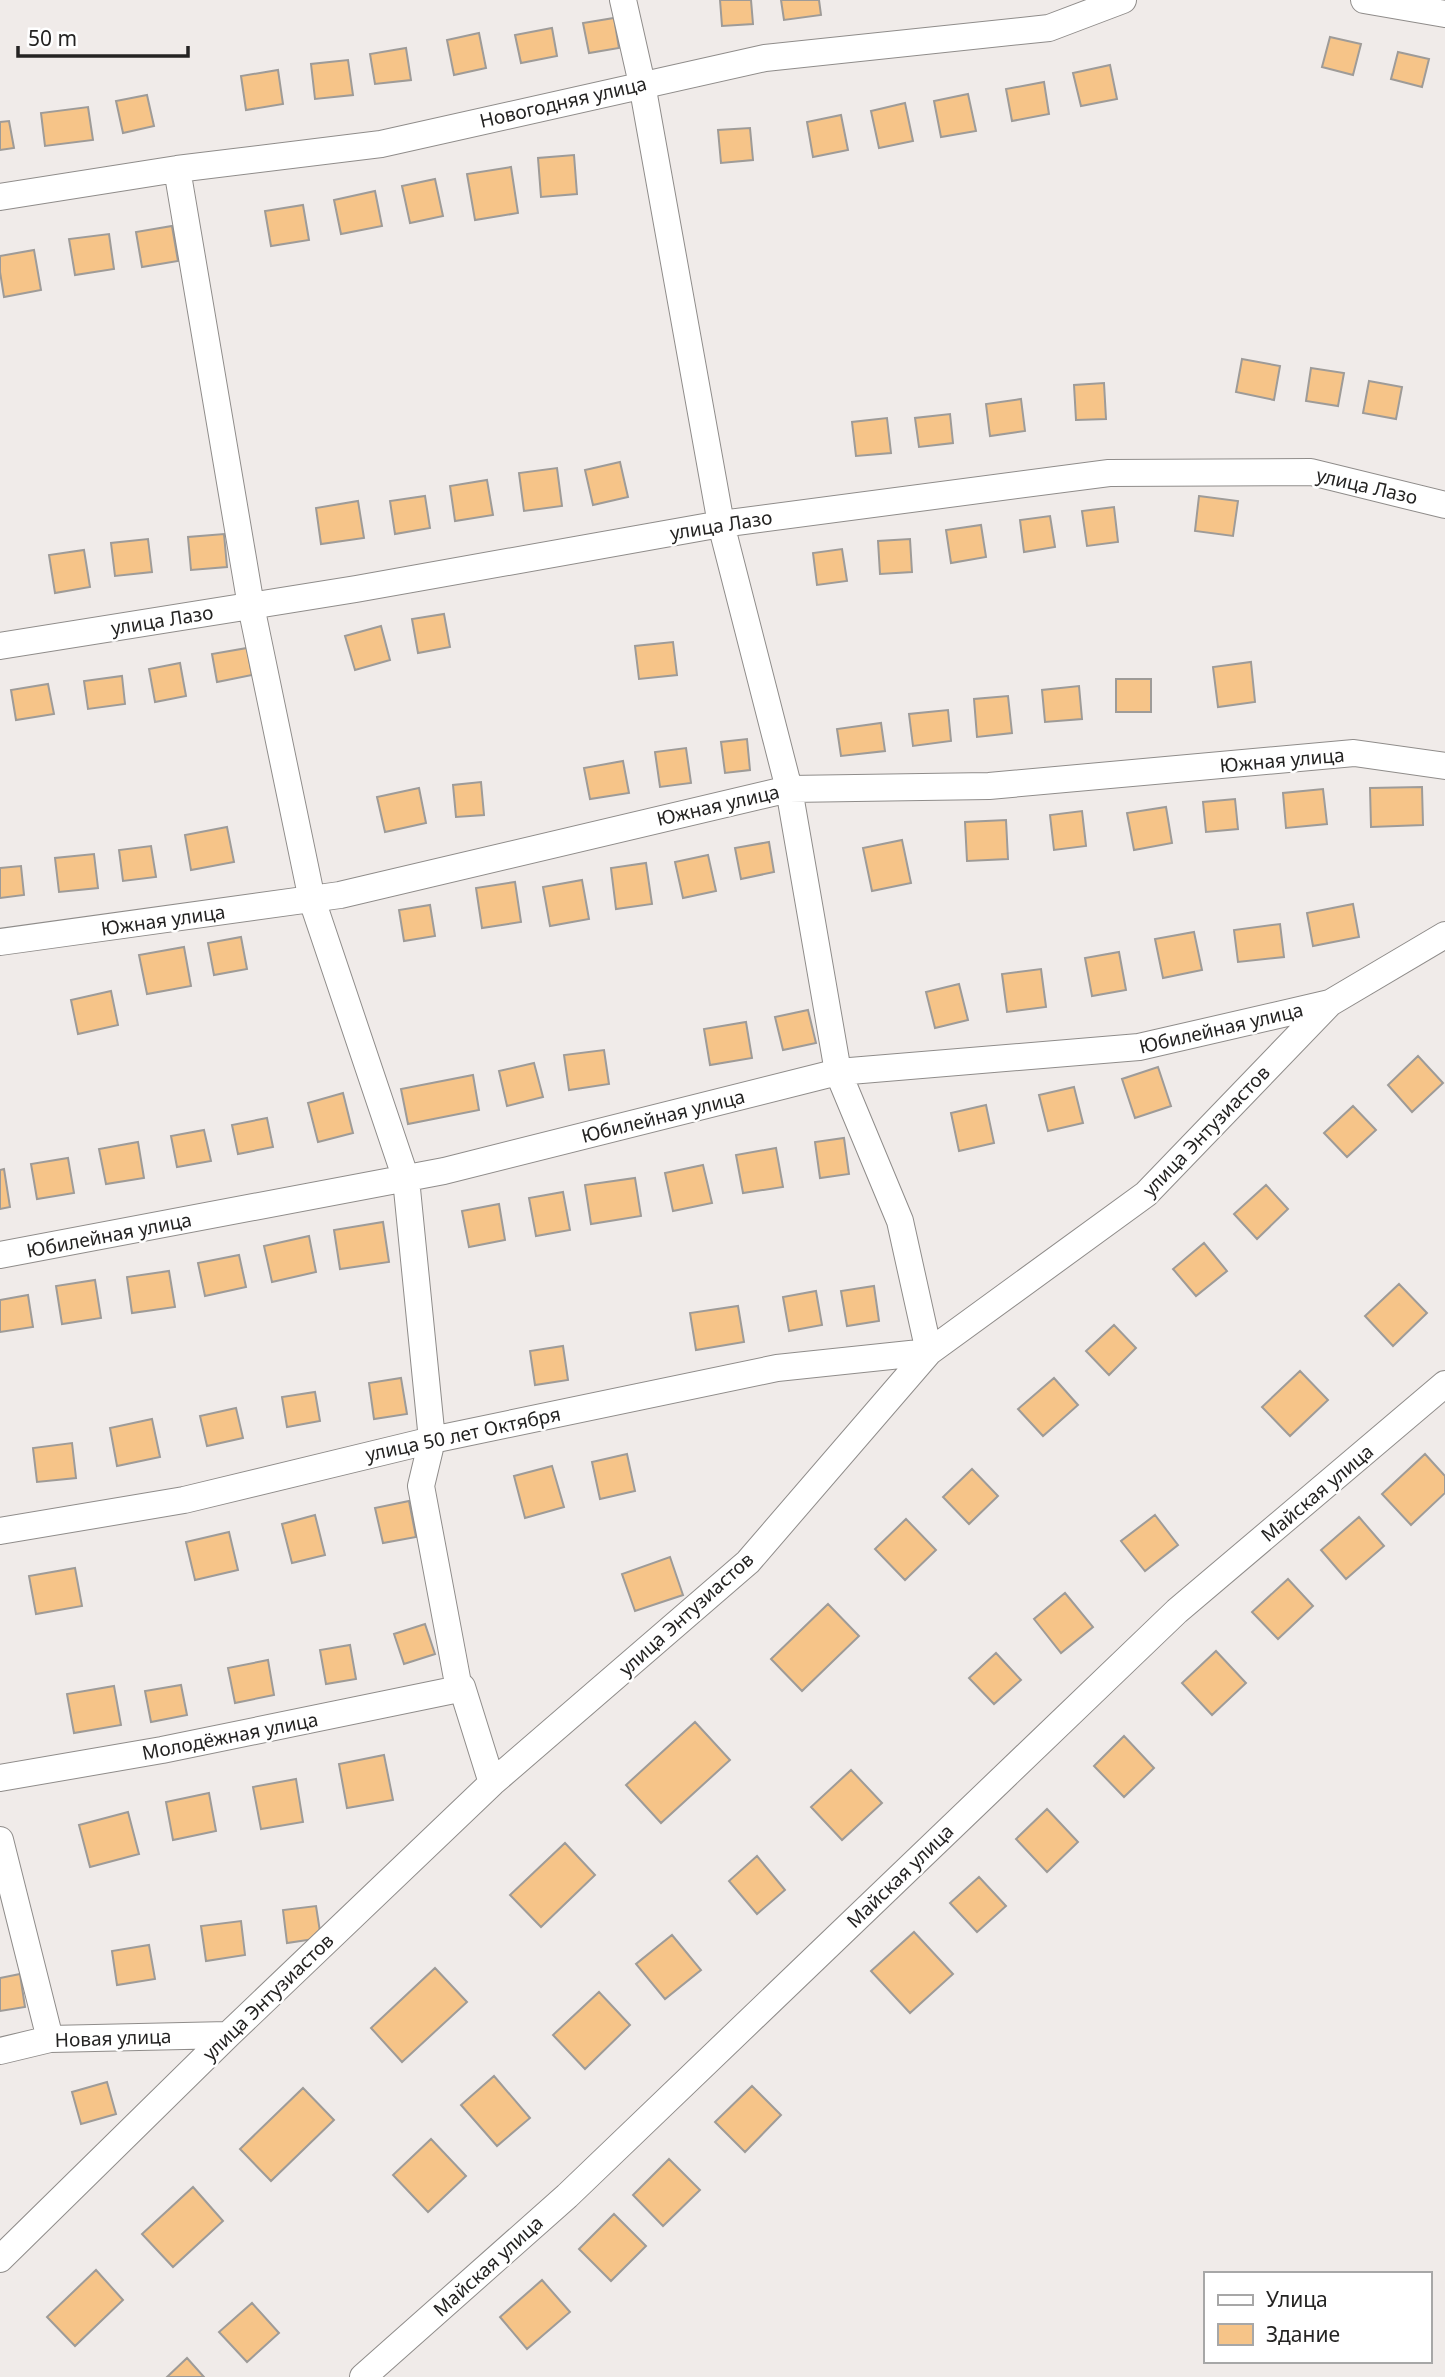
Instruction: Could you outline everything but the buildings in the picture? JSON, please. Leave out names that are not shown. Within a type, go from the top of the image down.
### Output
[{"type":"street","points":[[623,0],[642,84],[721,524],[789,789],[838,1072],[900,1221],[929,1352]]},
{"type":"street","name":"Новогодняя улица","points":[[0,197],[177,169],[381,144],[765,58],[1049,28],[1123,0]]},
{"type":"street","points":[[1364,0],[1445,14]]},
{"type":"street","points":[[177,169],[251,606],[312,900],[406,1179],[432,1440],[421,1486],[459,1689],[462,1686],[492,1783]]},
{"type":"street","name":"улица Лазо","points":[[0,646],[251,606],[721,524],[1110,473],[1311,472],[1445,505]]},
{"type":"street","name":"Южная улица","points":[[0,942],[354,892],[789,789],[989,786],[1354,753],[1445,766]]},
{"type":"street","name":"улица Энтузиастов","points":[[0,2259],[228,2035],[492,1783],[748,1562],[929,1352],[1146,1194],[1330,1003],[1445,935]]},
{"type":"street","name":"Юбилейная улица","points":[[0,1255],[444,1171],[838,1072],[1139,1047],[1330,1003]]},
{"type":"street","name":"улица 50 лет Октября","points":[[0,1531],[184,1500],[432,1440],[777,1368],[929,1352]]},
{"type":"street","name":"Майская улица","points":[[363,2377],[567,2196],[1177,1611],[1445,1384]]},
{"type":"street","name":"Молодёжная улица","points":[[0,1778],[162,1750],[459,1689]]},
{"type":"street","points":[[0,1840],[50,2039]]},
{"type":"street","name":"Новая улица","points":[[0,2051],[50,2039],[228,2035]]}]
